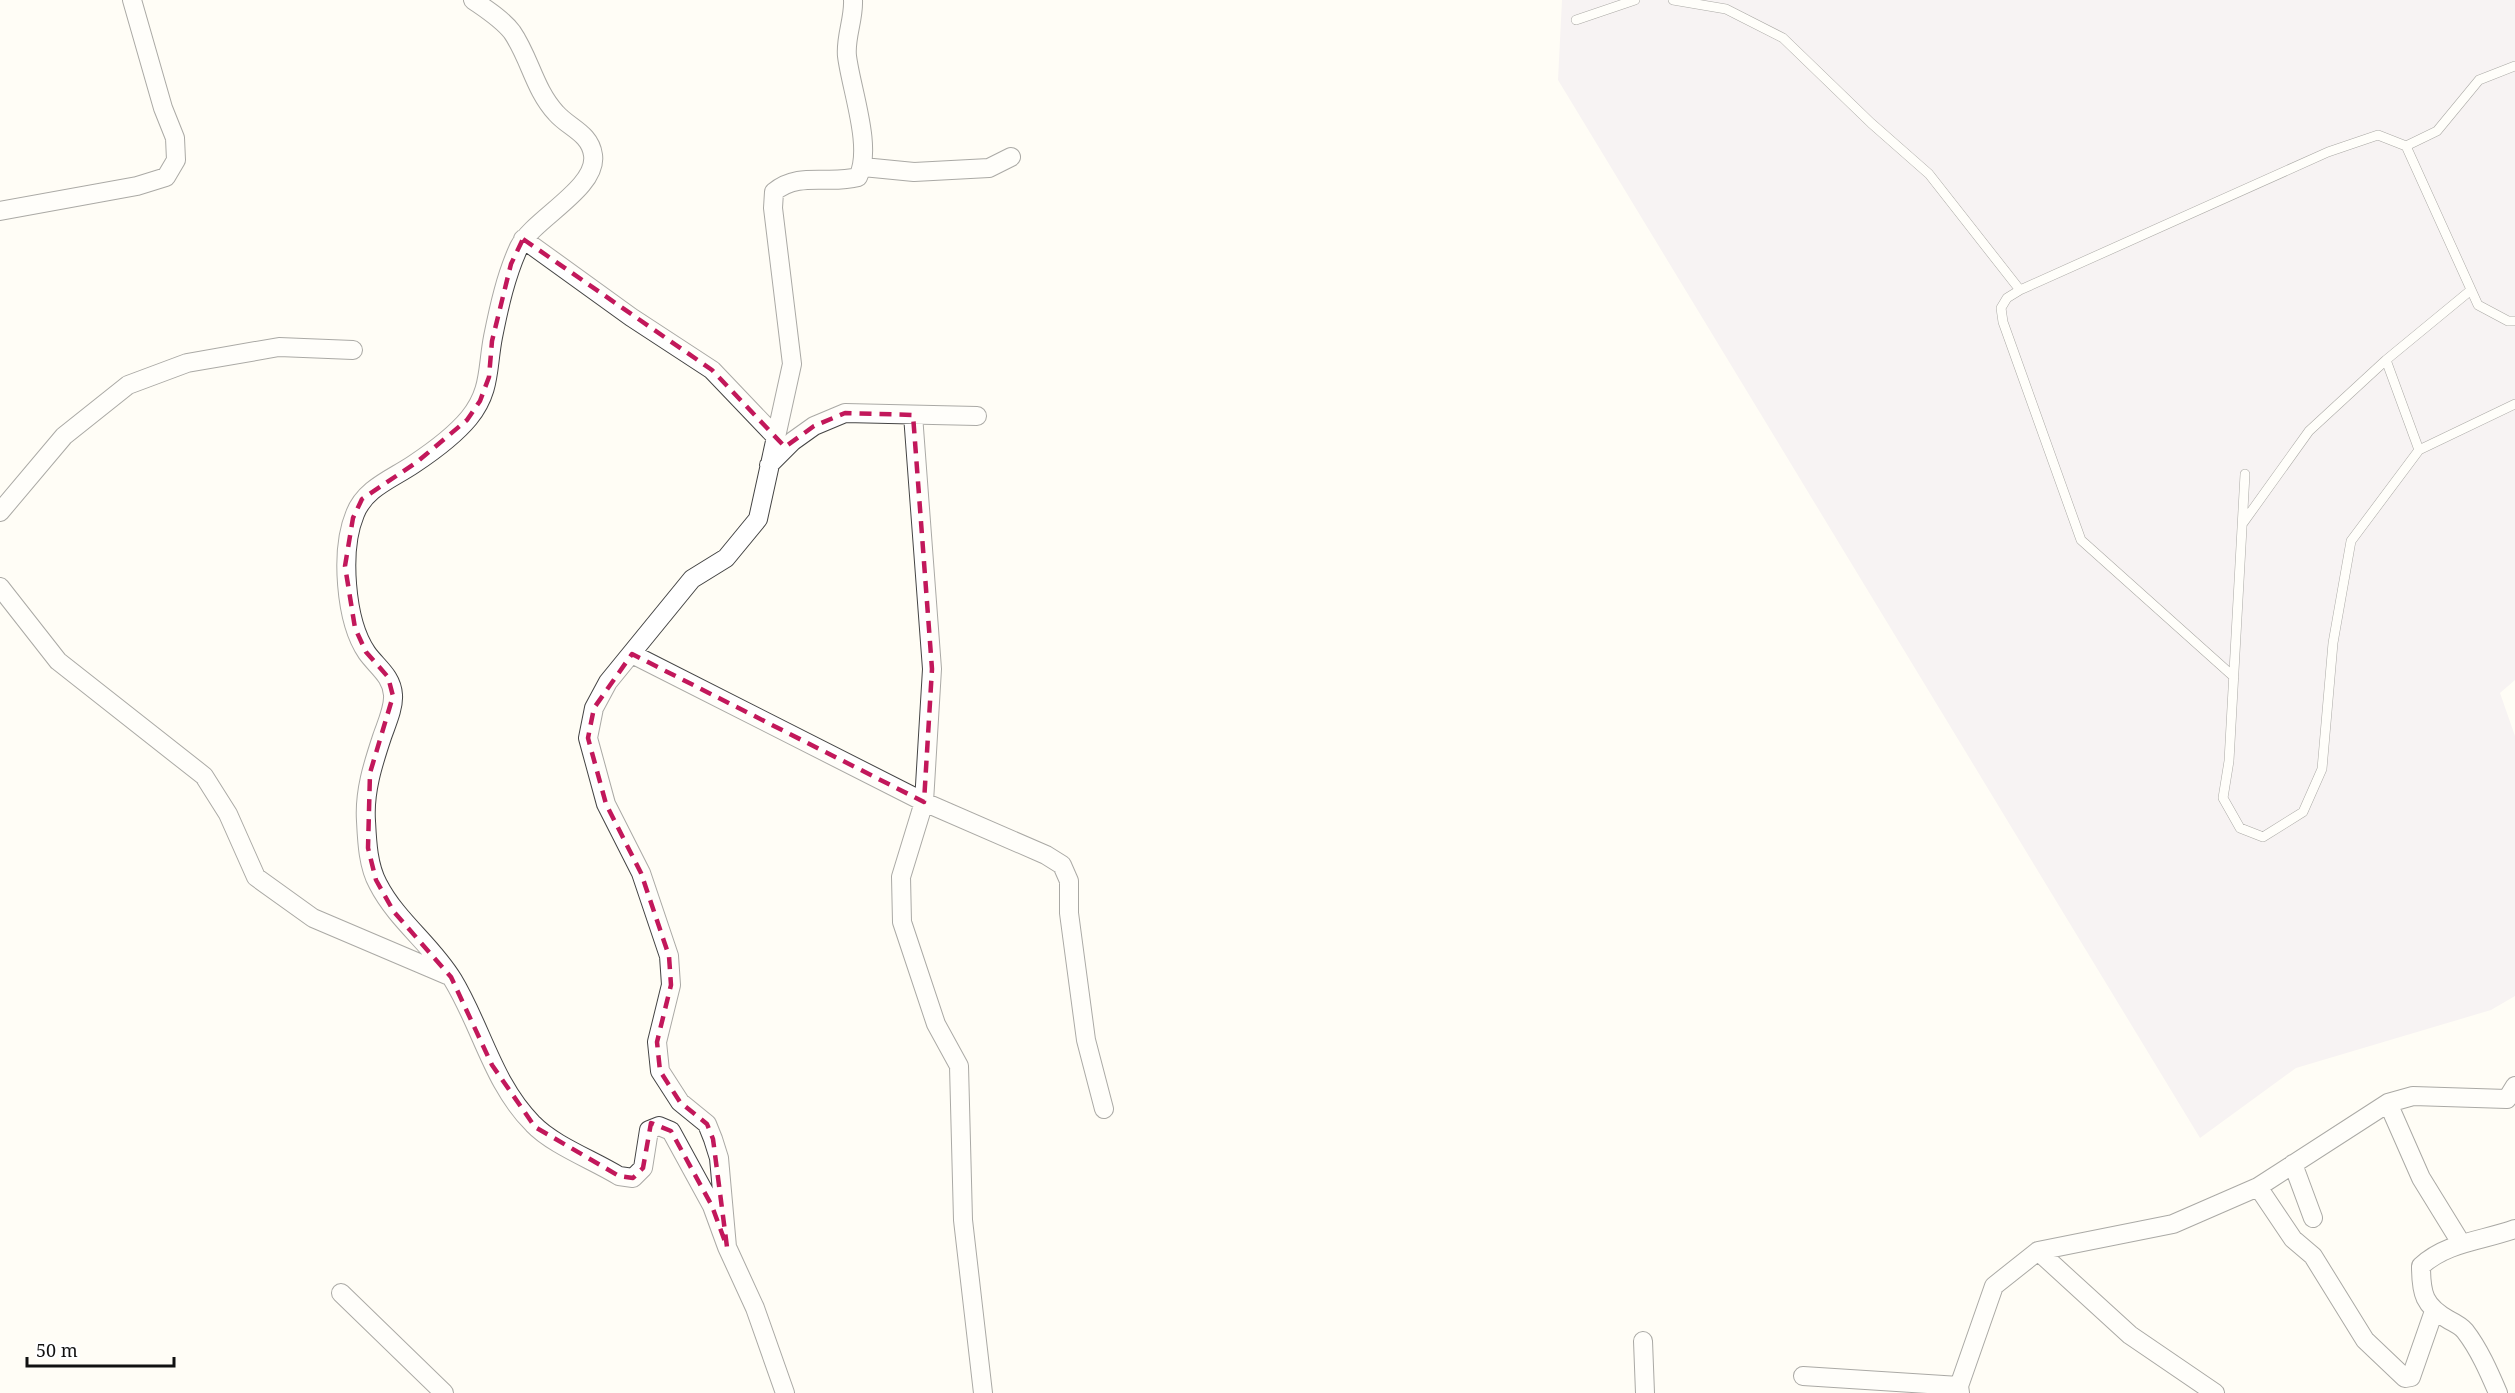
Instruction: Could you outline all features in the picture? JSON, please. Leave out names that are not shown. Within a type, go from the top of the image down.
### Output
[{"type":"street","points":[[0,211],[137,186],[166,177],[176,160],[176,138],[163,108],[132,0]]},
{"type":"street","points":[[473,0],[511,31],[542,98],[560,118],[580,131],[590,144],[594,159],[589,175],[523,239],[511,264],[492,341],[489,377],[480,402],[467,420],[417,462],[362,500],[353,518],[345,566],[355,628],[366,652],[388,677],[393,696],[370,773],[365,816],[368,848],[376,880],[394,912],[451,976],[476,1022],[492,1065],[512,1101],[535,1127],[619,1176],[633,1178],[643,1168],[649,1130],[659,1126],[671,1131],[712,1206],[755,1308],[785,1393]]},
{"type":"street","points":[[728,1247],[719,1158],[713,1139],[707,1124],[681,1102],[660,1071],[657,1042],[670,985],[669,956],[641,873],[606,804],[588,738],[594,708],[608,682],[692,579],[726,558],[758,519],[792,364],[772,208],[774,192],[785,183],[808,178],[844,180],[858,177],[863,167],[861,138],[847,53],[852,29],[853,0]]},
{"type":"street","points":[[863,167],[914,172],[989,168],[1011,157]]},
{"type":"street","points":[[523,239],[631,317],[712,370],[775,436]]},
{"type":"street","points":[[0,512],[64,436],[128,385],[187,363],[279,347],[353,350]]},
{"type":"street","points":[[769,465],[793,441],[814,426],[845,414],[977,416]]},
{"type":"street","points":[[913,416],[932,669],[924,802],[901,877],[902,922],[936,1024],[959,1066],[963,1220],[983,1393]]},
{"type":"street","points":[[0,587],[58,662],[166,744],[204,776],[228,814],[256,877],[313,918],[451,976]]},
{"type":"street","points":[[632,654],[924,802],[1046,855],[1062,865],[1069,881],[1069,913],[1086,1040],[1104,1109]]},
{"type":"street","points":[[1803,1376],[1960,1390],[1994,1286],[2038,1251],[2173,1224],[2258,1187],[2388,1103],[2413,1096],[2512,1097]]},
{"type":"street","points":[[2388,1103],[2421,1178],[2461,1243]]},
{"type":"street","points":[[2293,1164],[2313,1218]]},
{"type":"street","points":[[2258,1187],[2293,1239],[2313,1256],[2365,1340],[2405,1378],[2411,1377],[2434,1311]]},
{"type":"street","points":[[2498,1393],[2487,1366],[2463,1328],[2434,1311],[2426,1300],[2421,1285],[2421,1266],[2435,1253],[2461,1243],[2486,1239],[2515,1229]]},
{"type":"street","points":[[2038,1251],[2130,1335],[2215,1393]]},
{"type":"street","points":[[341,1293],[444,1393]]},
{"type":"street","points":[[1643,1341],[1646,1393]]},
{"type":"lane","points":[[1576,20],[1635,0]]},
{"type":"lane","points":[[1673,0],[1726,9],[1783,38],[1870,123],[1929,174],[2020,290]]},
{"type":"lane","points":[[2406,146],[2437,130],[2479,80],[2515,66]]},
{"type":"lane","points":[[2234,677],[2082,540],[2002,322],[2001,308],[2007,298],[2020,290],[2328,152],[2378,135],[2406,146],[2478,305],[2508,321],[2515,321]]},
{"type":"lane","points":[[2242,523],[2309,431],[2386,360],[2471,290]]},
{"type":"lane","points":[[2386,360],[2419,450]]},
{"type":"lane","points":[[2245,474],[2229,761],[2223,798],[2240,828],[2263,837],[2303,812],[2322,770],[2333,643],[2351,541],[2419,450],[2515,404]]},
{"type":"highlighted area","points":[[523,239],[712,370],[785,447],[814,426],[845,413],[913,415],[932,669],[924,802],[632,654],[594,708],[588,738],[606,804],[641,873],[669,956],[671,985],[657,1042],[660,1071],[680,1102],[707,1124],[713,1139],[727,1247],[712,1206],[671,1131],[651,1123],[643,1168],[633,1178],[619,1176],[535,1127],[492,1065],[451,977],[394,912],[376,880],[368,848],[370,773],[393,696],[388,677],[366,652],[355,628],[345,566],[353,518],[362,499],[417,462],[467,420],[480,401],[489,377],[492,341],[511,264]]},
{"type":"shaded area","points":[[1562,0],[2515,0],[2515,680],[2500,693],[2515,736],[2515,996],[2491,1010],[2296,1068],[2200,1138],[1558,80]]}]
